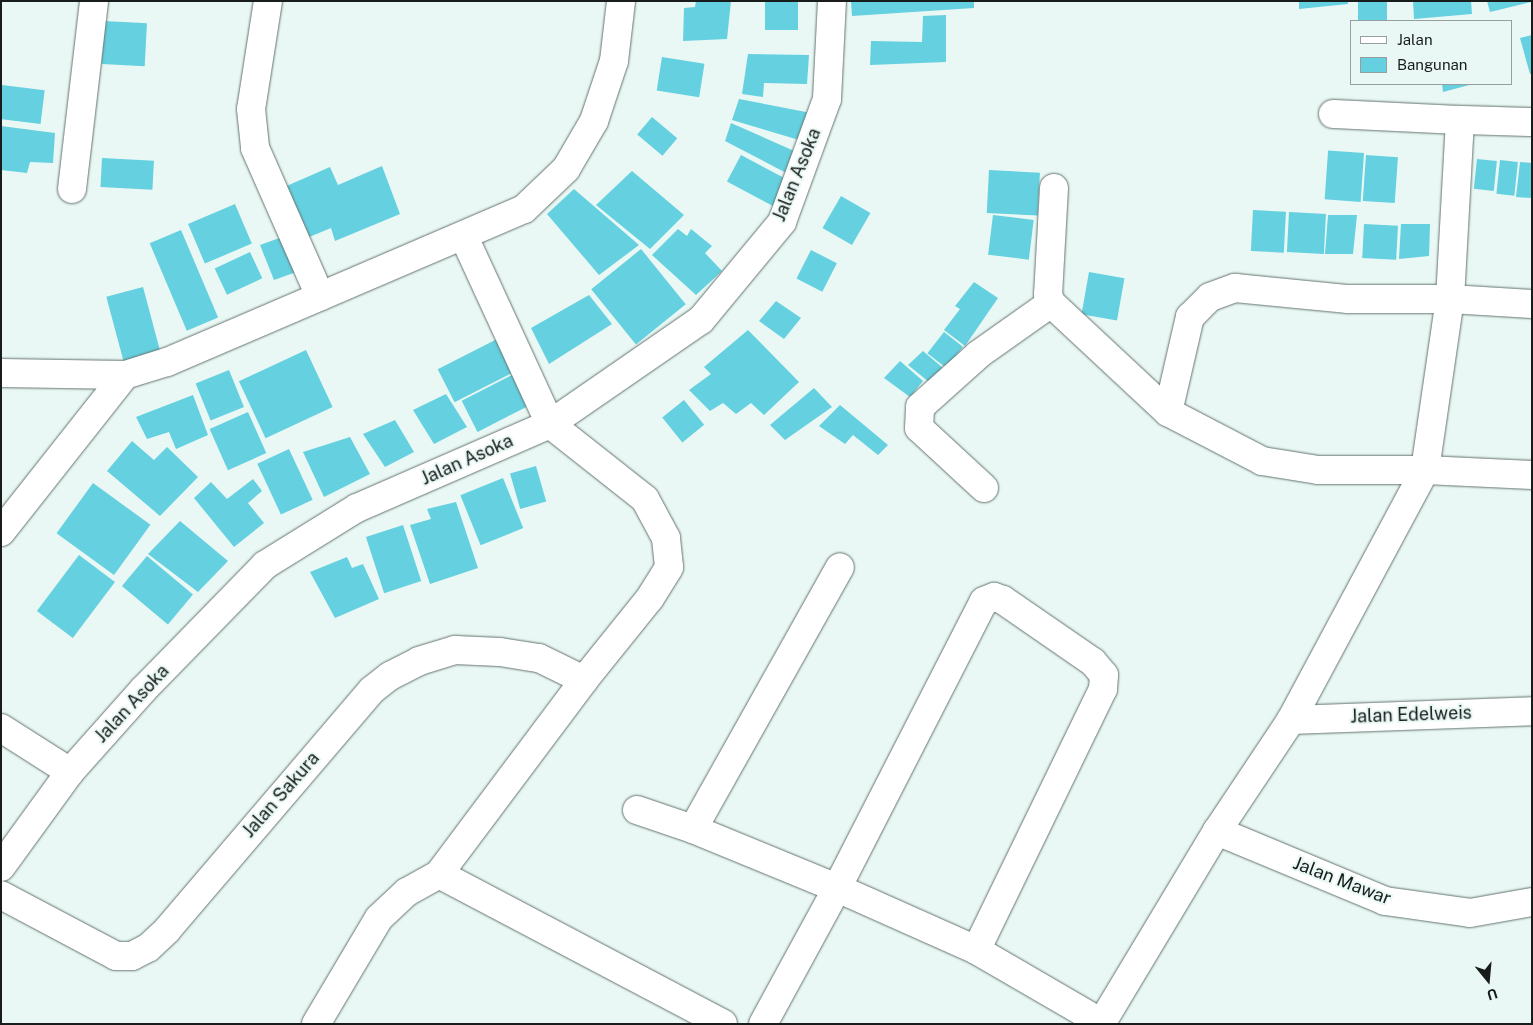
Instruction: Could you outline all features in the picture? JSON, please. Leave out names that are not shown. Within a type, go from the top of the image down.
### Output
[{"type":"street","points":[[72,189],[94,1]]},
{"type":"street","points":[[268,1],[251,109],[255,148],[320,296]]},
{"type":"street","points":[[1,373],[125,375],[167,362],[464,237],[524,209],[566,169],[594,121],[614,61],[622,1]]},
{"type":"street","name":"Jalan Asoka","points":[[1,867],[70,772],[144,689],[265,565],[357,508],[550,424],[701,320],[782,222],[827,99],[832,1]]},
{"type":"street","points":[[1333,114],[1532,122]]},
{"type":"street","points":[[637,810],[693,829],[837,888],[976,950],[1102,1023],[1217,831],[1291,720],[1425,470],[1450,299],[1460,120]]},
{"type":"street","points":[[1054,188],[1048,294],[1051,303],[1168,412],[1262,461],[1318,470],[1425,470],[1532,475]]},
{"type":"street","points":[[316,1024],[379,918],[407,892],[440,874],[584,680],[650,598],[669,567],[666,538],[645,499],[550,424],[464,237]]},
{"type":"street","points":[[1168,412],[1190,317],[1210,297],[1235,288],[1348,299],[1450,299],[1532,304]]},
{"type":"street","points":[[984,488],[919,428],[920,407],[979,354],[1051,303]]},
{"type":"street","points":[[1,532],[125,375]]},
{"type":"street","points":[[693,829],[840,567]]},
{"type":"street","points":[[763,1024],[837,888],[984,601],[994,597],[1003,600],[1094,662],[1104,675],[1103,690],[976,950]]},
{"type":"street","name":"Jalan Sakura","points":[[1,895],[116,956],[132,956],[148,948],[167,930],[372,690],[390,676],[418,661],[455,650],[500,652],[538,658],[584,680]]},
{"type":"street","name":"Jalan Edelweis","points":[[1291,720],[1532,711]]},
{"type":"street","points":[[1,728],[70,772]]},
{"type":"street","name":"Jalan Mawar","points":[[1217,831],[1385,901],[1470,913],[1532,902]]},
{"type":"street","points":[[440,874],[723,1024]]},
{"type":"building","points":[[696,1],[731,1],[727,39],[683,41],[684,8],[695,7]]},
{"type":"building","points":[[765,1],[798,1],[798,30],[765,30]]},
{"type":"building","points":[[851,1],[974,1],[974,8],[852,16]]},
{"type":"building","points":[[1299,1],[1348,1],[1348,4],[1299,9]]},
{"type":"building","points":[[1358,1],[1387,1],[1387,20],[1358,20]]},
{"type":"building","points":[[1413,1],[1471,1],[1472,14],[1414,19]]},
{"type":"building","points":[[1487,1],[1531,1],[1531,2],[1490,12]]},
{"type":"building","points":[[946,15],[946,62],[870,65],[871,41],[922,42],[923,16]]},
{"type":"building","points":[[104,21],[147,23],[145,66],[102,64]]},
{"type":"building","points":[[1532,35],[1532,74],[1530,74],[1520,38]]},
{"type":"building","points":[[748,54],[809,55],[807,84],[764,83],[763,97],[742,94]]},
{"type":"building","points":[[662,57],[704,64],[699,97],[657,91]]},
{"type":"building","points":[[2,85],[45,90],[41,124],[1,119]]},
{"type":"building","points":[[1442,85],[1469,85],[1443,92]]},
{"type":"building","points":[[739,99],[811,113],[799,140],[732,120]]},
{"type":"building","points":[[652,117],[677,138],[662,156],[637,135]]},
{"type":"building","points":[[731,123],[801,154],[792,176],[725,141]]},
{"type":"building","points":[[1,126],[55,133],[53,163],[30,162],[27,173],[1,170]]},
{"type":"building","points":[[1328,150],[1364,153],[1361,202],[1325,199]]},
{"type":"building","points":[[741,155],[791,182],[777,208],[727,181]]},
{"type":"building","points":[[1366,155],[1398,157],[1395,203],[1363,201]]},
{"type":"building","points":[[102,158],[154,161],[152,190],[100,187]]},
{"type":"building","points":[[1477,159],[1497,161],[1494,191],[1474,189]]},
{"type":"building","points":[[1500,160],[1518,162],[1514,196],[1496,194]]},
{"type":"building","points":[[1520,162],[1532,163],[1532,198],[1516,197]]},
{"type":"building","points":[[382,166],[400,214],[335,241],[331,228],[302,240],[282,188],[330,167],[338,185]]},
{"type":"building","points":[[989,170],[1040,173],[1038,216],[987,213]]},
{"type":"building","points":[[632,171],[684,215],[650,249],[596,205]]},
{"type":"building","points":[[574,189],[639,245],[599,275],[547,214]]},
{"type":"building","points":[[841,196],[870,213],[852,245],[822,228]]},
{"type":"building","points":[[235,204],[252,244],[205,264],[188,224]]},
{"type":"building","points":[[1253,210],[1286,212],[1284,253],[1251,251]]},
{"type":"building","points":[[1289,212],[1326,214],[1324,254],[1287,252]]},
{"type":"building","points":[[993,215],[1034,220],[1029,260],[988,255]]},
{"type":"building","points":[[1328,215],[1357,215],[1353,254],[1325,254]]},
{"type":"building","points":[[1364,224],[1398,226],[1396,260],[1362,258]]},
{"type":"building","points":[[1401,224],[1430,224],[1429,256],[1399,259]]},
{"type":"building","points":[[678,229],[687,236],[691,229],[712,246],[705,253],[722,271],[696,295],[652,255]]},
{"type":"building","points":[[181,230],[218,317],[187,331],[150,243]]},
{"type":"building","points":[[285,236],[302,270],[274,280],[260,245]]},
{"type":"building","points":[[641,249],[686,304],[636,344],[591,289]]},
{"type":"building","points":[[811,250],[837,263],[822,292],[796,279]]},
{"type":"building","points":[[250,252],[262,278],[227,295],[215,268]]},
{"type":"building","points":[[1089,272],[1124,278],[1117,321],[1082,314]]},
{"type":"building","points":[[974,282],[998,298],[965,346],[944,330],[960,309],[955,306]]},
{"type":"building","points":[[143,287],[160,352],[124,362],[106,297]]},
{"type":"building","points":[[589,295],[612,324],[549,364],[531,328]]},
{"type":"building","points":[[776,301],[801,318],[784,339],[759,321]]},
{"type":"building","points":[[748,330],[799,382],[764,415],[751,403],[736,414],[723,403],[710,411],[689,390],[711,374],[704,367]]},
{"type":"building","points":[[944,332],[963,347],[946,368],[927,353]]},
{"type":"building","points":[[501,337],[518,370],[455,402],[438,369]]},
{"type":"building","points":[[306,350],[333,407],[266,438],[239,381]]},
{"type":"building","points":[[923,351],[943,368],[929,382],[908,365]]},
{"type":"building","points":[[900,361],[923,381],[910,397],[884,378]]},
{"type":"building","points":[[229,370],[244,407],[211,421],[196,383]]},
{"type":"building","points":[[516,373],[532,404],[478,432],[462,401]]},
{"type":"building","points":[[814,388],[832,407],[785,440],[770,425]]},
{"type":"building","points":[[446,394],[467,427],[434,444],[413,410]]},
{"type":"building","points":[[193,395],[208,435],[176,449],[169,432],[147,439],[136,417]]},
{"type":"building","points":[[684,400],[704,425],[682,442],[662,418]]},
{"type":"building","points":[[840,405],[888,445],[878,455],[853,435],[845,444],[819,426]]},
{"type":"building","points":[[248,412],[266,453],[228,470],[210,429]]},
{"type":"building","points":[[395,420],[414,452],[385,467],[363,434]]},
{"type":"building","points":[[350,437],[370,474],[324,497],[303,452]]},
{"type":"building","points":[[132,441],[154,460],[167,447],[198,477],[160,516],[107,471]]},
{"type":"building","points":[[289,449],[313,500],[281,515],[257,464]]},
{"type":"building","points":[[536,466],[546,502],[520,509],[510,473]]},
{"type":"building","points":[[503,478],[523,528],[481,545],[460,495]]},
{"type":"building","points":[[253,479],[262,491],[248,503],[264,523],[234,547],[194,498],[211,482],[227,499]]},
{"type":"building","points":[[93,483],[150,525],[114,575],[57,533]]},
{"type":"building","points":[[456,502],[478,568],[430,584],[410,525],[431,519],[427,509]]},
{"type":"building","points":[[180,521],[228,561],[198,592],[148,554]]},
{"type":"building","points":[[403,525],[421,581],[384,593],[366,537]]},
{"type":"building","points":[[79,555],[115,582],[73,638],[37,611]]},
{"type":"building","points":[[147,556],[193,595],[168,624],[122,586]]},
{"type":"building","points":[[347,557],[352,568],[363,564],[379,599],[335,618],[310,572]]}]
